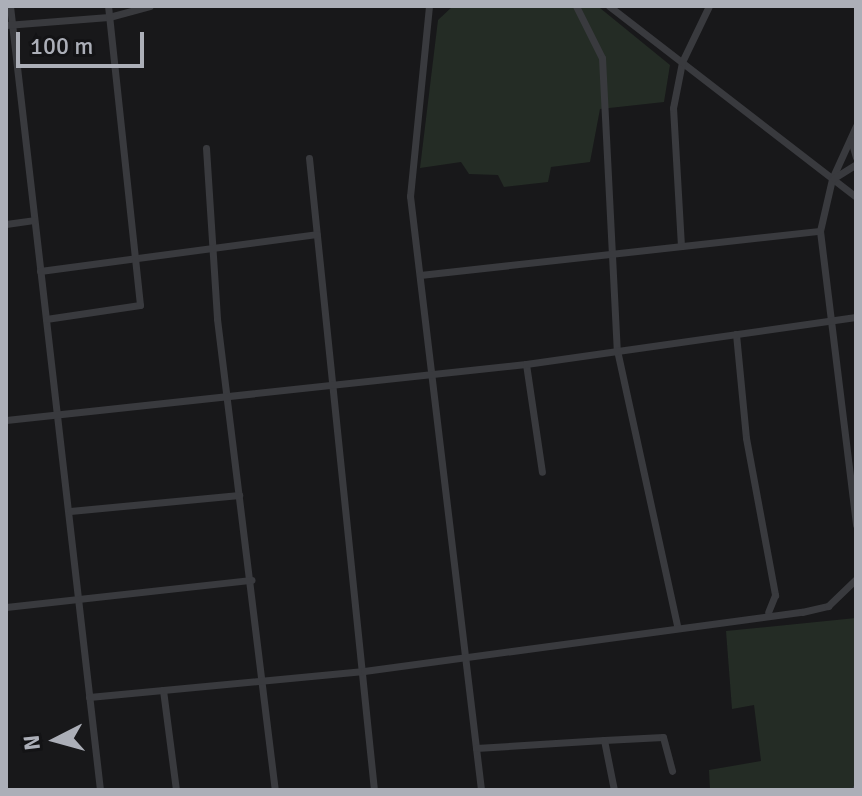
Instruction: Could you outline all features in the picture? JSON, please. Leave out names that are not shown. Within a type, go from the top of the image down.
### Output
[{"type":"street","points":[[10,6],[9,24],[70,511],[100,790]]},
{"type":"street","points":[[46,319],[134,310],[141,298],[108,6]]},
{"type":"street","points":[[9,24],[109,17],[150,6]]},
{"type":"street","points":[[429,6],[411,166],[430,374],[481,790]]},
{"type":"street","points":[[576,6],[602,58],[617,350],[677,626]]},
{"type":"street","points":[[609,6],[856,197]]},
{"type":"street","points":[[681,246],[673,108],[682,62],[709,6]]},
{"type":"street","points":[[856,126],[832,179],[820,231],[856,525]]},
{"type":"street","points":[[850,138],[856,157]]},
{"type":"street","points":[[206,148],[211,251],[275,790]]},
{"type":"street","points":[[309,158],[374,790]]},
{"type":"street","points":[[832,179],[856,164]]},
{"type":"street","points":[[6,224],[34,220]]},
{"type":"street","points":[[420,275],[820,231]]},
{"type":"street","points":[[40,271],[211,251],[317,234]]},
{"type":"street","points":[[6,420],[526,364],[856,317]]},
{"type":"street","points":[[736,334],[746,438],[775,595],[768,612]]},
{"type":"street","points":[[526,364],[542,472]]},
{"type":"street","points":[[70,511],[239,495]]},
{"type":"street","points":[[89,697],[364,671],[828,606],[856,579]]},
{"type":"street","points":[[6,607],[252,580]]},
{"type":"street","points":[[163,690],[176,790]]},
{"type":"street","points":[[476,748],[663,737],[672,771]]},
{"type":"street","points":[[604,740],[614,790]]},
{"type":"shaded area","points":[[453,6],[600,8],[670,65],[664,102],[600,109],[590,162],[551,167],[548,182],[504,187],[498,175],[469,174],[461,162],[420,168],[438,20]]},
{"type":"shaded area","points":[[856,618],[856,790],[710,790],[709,770],[761,761],[754,705],[732,709],[726,631]]},
{"type":"waterway","points":[[852,790],[856,784]]}]
